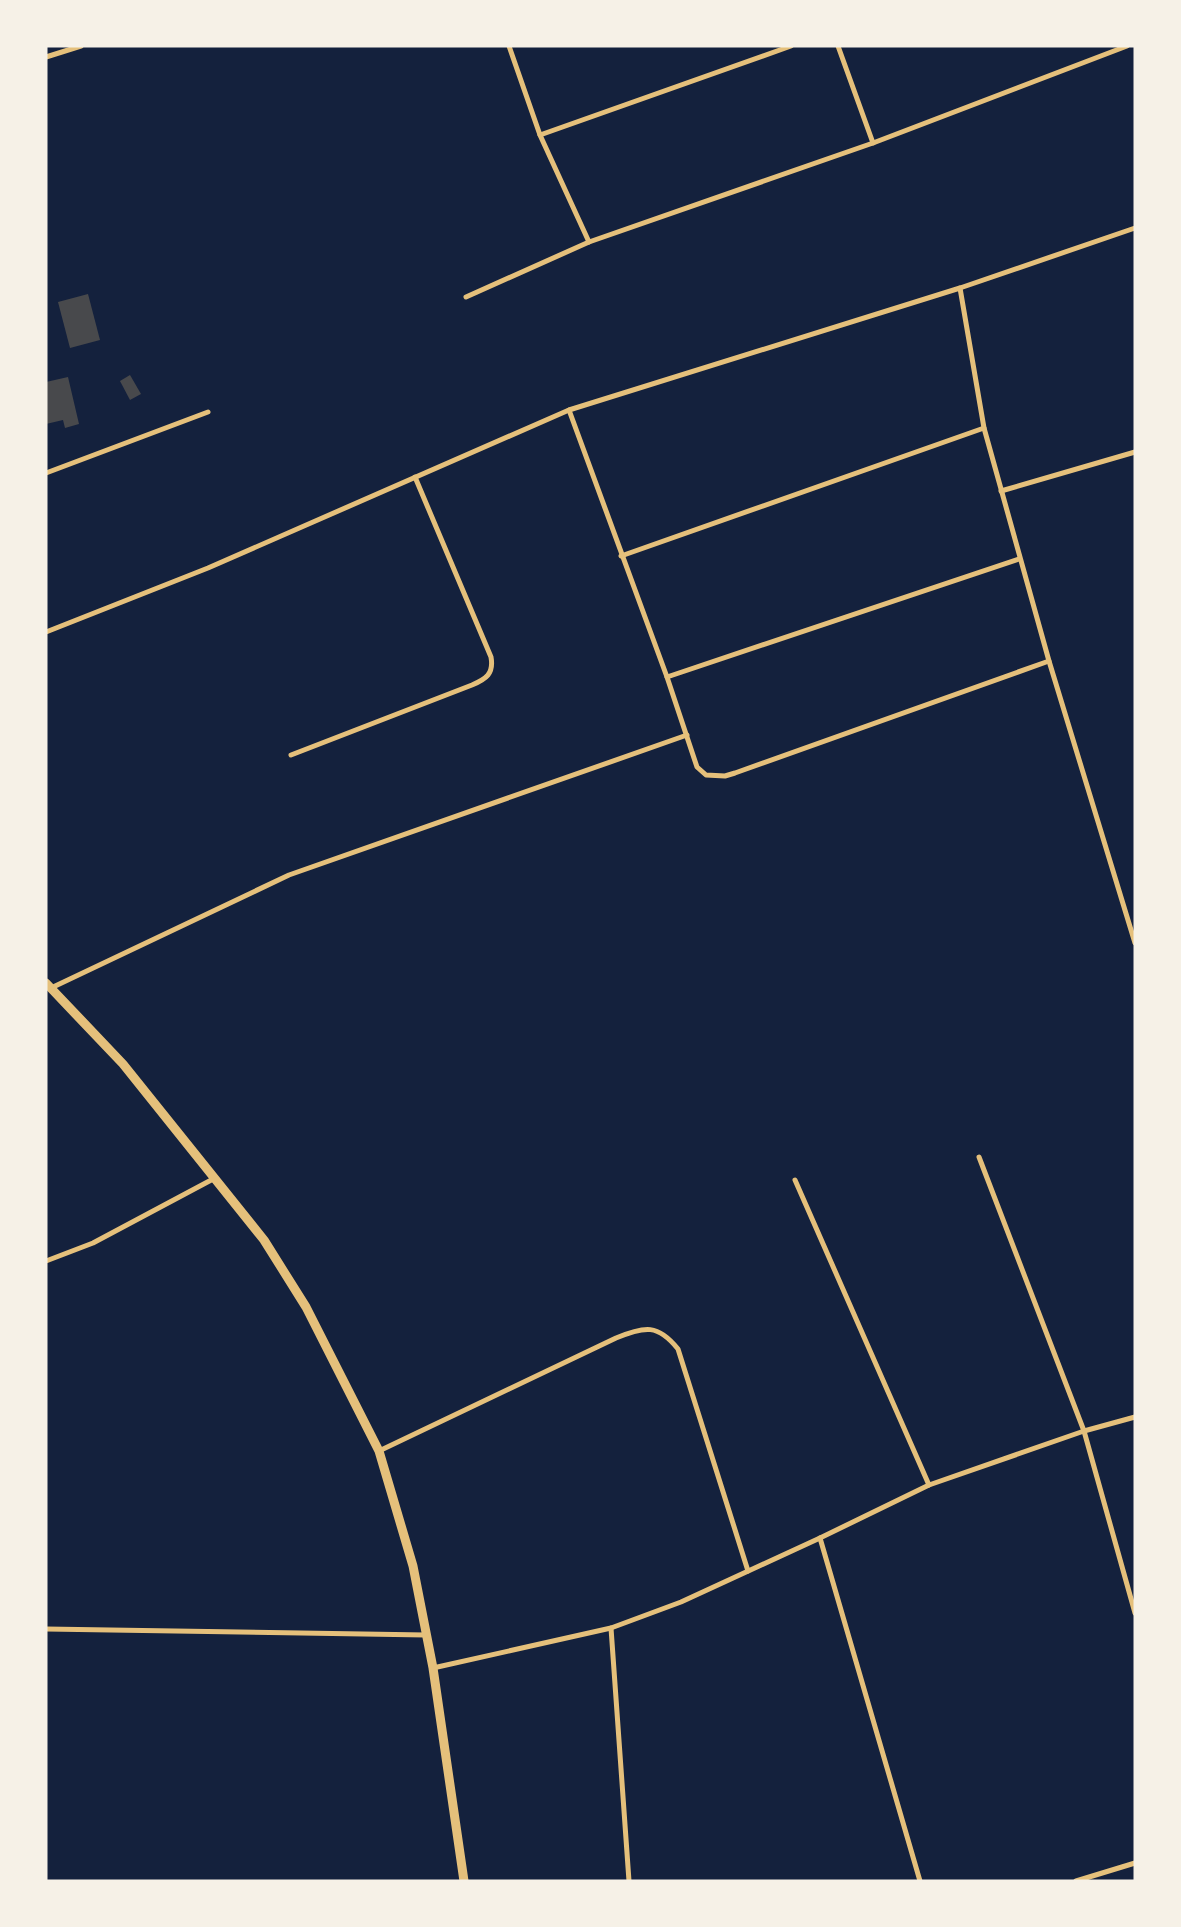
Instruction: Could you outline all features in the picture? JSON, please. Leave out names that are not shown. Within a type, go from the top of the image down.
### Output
[{"type":"street","points":[[46,57],[80,46]]},
{"type":"street","points":[[509,46],[540,135],[590,242]]},
{"type":"street","points":[[540,135],[790,46]]},
{"type":"street","points":[[838,46],[872,143]]},
{"type":"street","points":[[466,297],[590,242],[872,143],[1127,46]]},
{"type":"street","points":[[46,632],[208,568],[569,410],[960,288],[1135,228]]},
{"type":"street","points":[[960,288],[984,428],[1019,559],[1135,943]]},
{"type":"street","points":[[569,410],[667,677],[697,767],[706,775],[725,776],[1049,661]]},
{"type":"street","points":[[46,473],[208,412]]},
{"type":"street","points":[[621,556],[984,428]]},
{"type":"street","points":[[1001,491],[1135,452]]},
{"type":"street","points":[[291,755],[472,685],[486,679],[491,671],[491,657],[414,477]]},
{"type":"street","points":[[667,677],[1019,559]]},
{"type":"street","points":[[464,1881],[433,1668],[413,1566],[379,1451],[306,1307],[264,1240],[123,1064],[49,985],[290,875],[687,735]]},
{"type":"street","points":[[979,1157],[1084,1431],[1135,1613]]},
{"type":"street","points":[[46,1261],[94,1243],[216,1178]]},
{"type":"street","points":[[794,1180],[929,1485]]},
{"type":"street","points":[[379,1451],[616,1338],[634,1330],[651,1329],[668,1336],[678,1349],[748,1571]]},
{"type":"street","points":[[433,1668],[611,1628],[681,1602],[929,1485],[1084,1431],[1135,1417]]},
{"type":"street","points":[[820,1538],[920,1881]]},
{"type":"street","points":[[46,1628],[426,1635]]},
{"type":"street","points":[[611,1628],[629,1881]]},
{"type":"street","points":[[1076,1881],[1135,1863]]},
{"type":"building","points":[[88,294],[100,340],[70,348],[58,302]]},
{"type":"building","points":[[130,375],[141,394],[130,400],[120,381]]},
{"type":"building","points":[[68,377],[79,424],[65,428],[63,420],[46,424],[46,382]]}]
